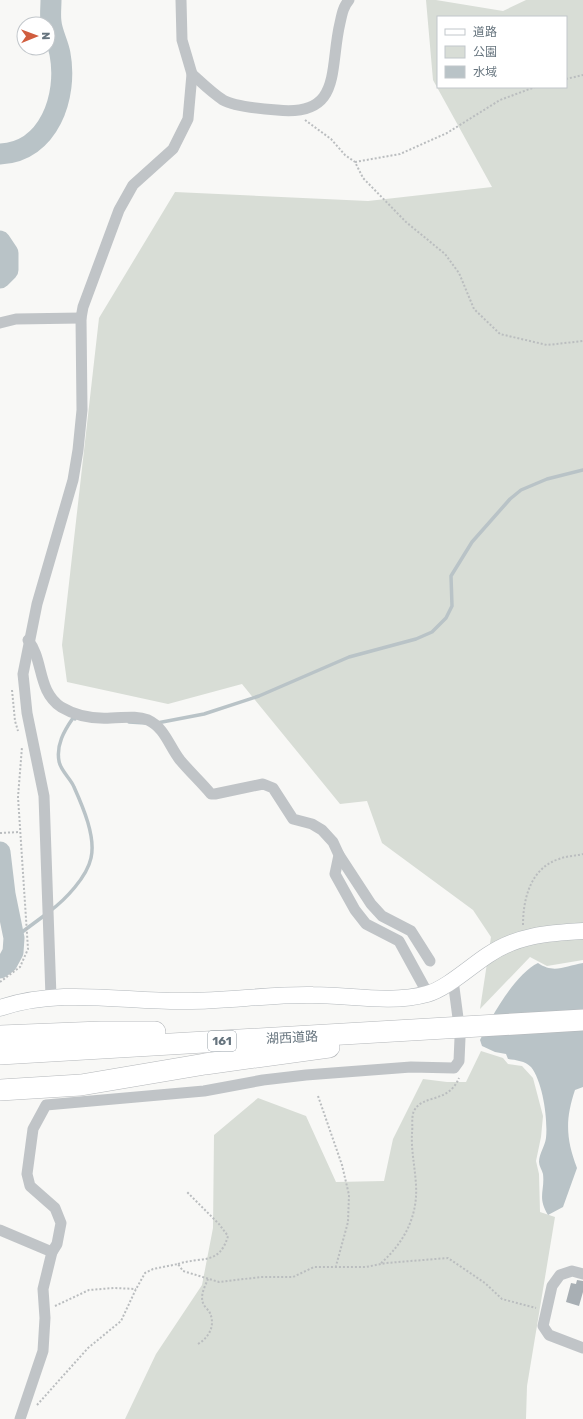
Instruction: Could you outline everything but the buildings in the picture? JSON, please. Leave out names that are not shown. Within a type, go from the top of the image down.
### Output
[{"type":"highway","name":"湖西道路","points":[[0,1054],[583,1020]]},
{"type":"highway","points":[[0,1090],[81,1085],[205,1064],[305,1051],[456,1028]]},
{"type":"highway","points":[[0,1036],[101,1032],[173,1032],[200,1042]]},
{"type":"street","points":[[52,997],[44,796],[27,713],[23,674],[28,640],[73,480],[78,450],[82,410],[80,318],[83,307],[119,210],[133,185],[173,149],[188,119],[192,74],[182,40],[181,0]]},
{"type":"street","points":[[192,74],[224,101],[255,108],[290,111],[305,110],[319,103],[328,91],[331,84],[337,36],[344,5],[349,0]]},
{"type":"street","points":[[0,323],[16,319],[80,318]]},
{"type":"street","points":[[28,640],[35,649],[40,674],[46,690],[61,706],[80,716],[110,718],[135,716],[149,721],[165,734],[179,758],[211,794],[263,784],[273,788],[293,819],[312,824],[322,830],[333,842],[339,855],[371,904],[382,916],[411,931],[430,961]]},
{"type":"street","points":[[339,855],[335,874],[355,910],[366,924],[399,941],[428,994]]},
{"type":"street","points":[[0,1008],[18,1002],[52,997],[105,997],[180,1001],[311,995],[408,997],[428,994],[453,980],[489,954],[523,938],[583,931]]},
{"type":"street","points":[[20,1419],[43,1351],[43,1289],[52,1252],[57,1244],[61,1223],[55,1208],[30,1186],[27,1174],[33,1129],[46,1105],[204,1091],[263,1080],[306,1075],[411,1068],[454,1068],[459,1061],[453,980]]},
{"type":"street","points":[[0,1230],[52,1252]]},
{"type":"street","points":[[583,1274],[572,1271],[560,1275],[552,1286],[545,1310],[543,1326],[549,1335],[583,1348]]},
{"type":"path","points":[[567,79],[583,75]]},
{"type":"path","points":[[355,162],[400,154],[447,133],[500,100],[532,88]]},
{"type":"path","points":[[290,111],[314,125],[355,162],[363,178],[406,222],[445,254],[459,273],[474,309],[500,334],[547,345],[583,342]]},
{"type":"path","points":[[12,689],[15,721],[20,735]]},
{"type":"path","points":[[0,982],[20,967],[28,949],[18,797],[22,742]]},
{"type":"path","points":[[0,833],[20,832]]},
{"type":"path","points":[[523,938],[523,916],[527,893],[539,870],[558,859],[583,854]]},
{"type":"path","points":[[380,1264],[394,1252],[412,1220],[416,1197],[412,1140],[413,1112],[419,1105],[444,1096],[455,1088],[461,1072],[459,1061]]},
{"type":"path","points":[[318,1096],[342,1165],[349,1195],[348,1222],[336,1266]]},
{"type":"path","points":[[35,1407],[88,1348],[121,1321],[145,1274],[149,1271],[214,1257],[225,1248],[228,1236],[219,1224],[187,1192]]},
{"type":"path","points":[[178,1264],[183,1271],[219,1282],[261,1277],[292,1277],[314,1267],[366,1267],[380,1264],[448,1258],[485,1284],[502,1299],[545,1310]]},
{"type":"path","points":[[198,1344],[206,1339],[211,1329],[212,1319],[203,1303],[203,1290],[208,1279]]},
{"type":"path","points":[[44,1308],[57,1306],[89,1290],[114,1288],[136,1289]]},
{"type":"green space","points":[[426,0],[436,0],[503,11],[526,0],[583,0],[583,960],[547,966],[530,957],[480,1009],[491,937],[473,910],[382,843],[367,801],[340,804],[242,684],[168,704],[67,682],[62,645],[99,318],[175,192],[368,201],[492,187],[437,88],[567,88],[567,16],[437,16],[437,87],[433,80]]},
{"type":"green space","points":[[481,1051],[503,1058],[508,1064],[522,1066],[533,1078],[543,1116],[541,1137],[536,1161],[539,1174],[540,1212],[555,1217],[527,1386],[526,1419],[125,1419],[156,1354],[202,1285],[213,1228],[214,1135],[258,1098],[306,1116],[336,1182],[384,1181],[393,1139],[423,1079],[447,1082],[466,1082]]},
{"type":"water","points":[[538,963],[555,969],[583,963],[583,1087],[575,1090],[568,1120],[569,1138],[573,1158],[577,1168],[563,1207],[548,1215],[542,1199],[543,1174],[539,1165],[540,1156],[546,1138],[546,1121],[544,1101],[539,1082],[529,1065],[520,1061],[508,1059],[506,1054],[495,1052],[482,1046],[480,1040],[497,1008],[512,986],[521,976]]},
{"type":"waterway","points":[[0,154],[17,151],[31,143],[43,133],[57,104],[61,87],[62,70],[60,54],[52,26],[51,0]]},
{"type":"waterway","points":[[0,241],[8,253],[8,270],[0,278]]},
{"type":"waterway","points":[[157,723],[204,714],[259,696],[349,657],[416,639],[432,632],[446,618],[452,606],[451,576],[472,542],[510,499],[521,490],[547,479],[583,470]]},
{"type":"waterway","points":[[50,911],[75,888],[85,873],[91,858],[92,841],[88,822],[73,784],[61,768],[58,755],[62,738],[73,718],[75,719]]},
{"type":"waterway","points":[[129,722],[145,723]]},
{"type":"waterway","points":[[0,852],[5,894],[14,938],[13,952],[7,963],[0,968]]},
{"type":"waterway","points":[[14,938],[45,915]]}]
